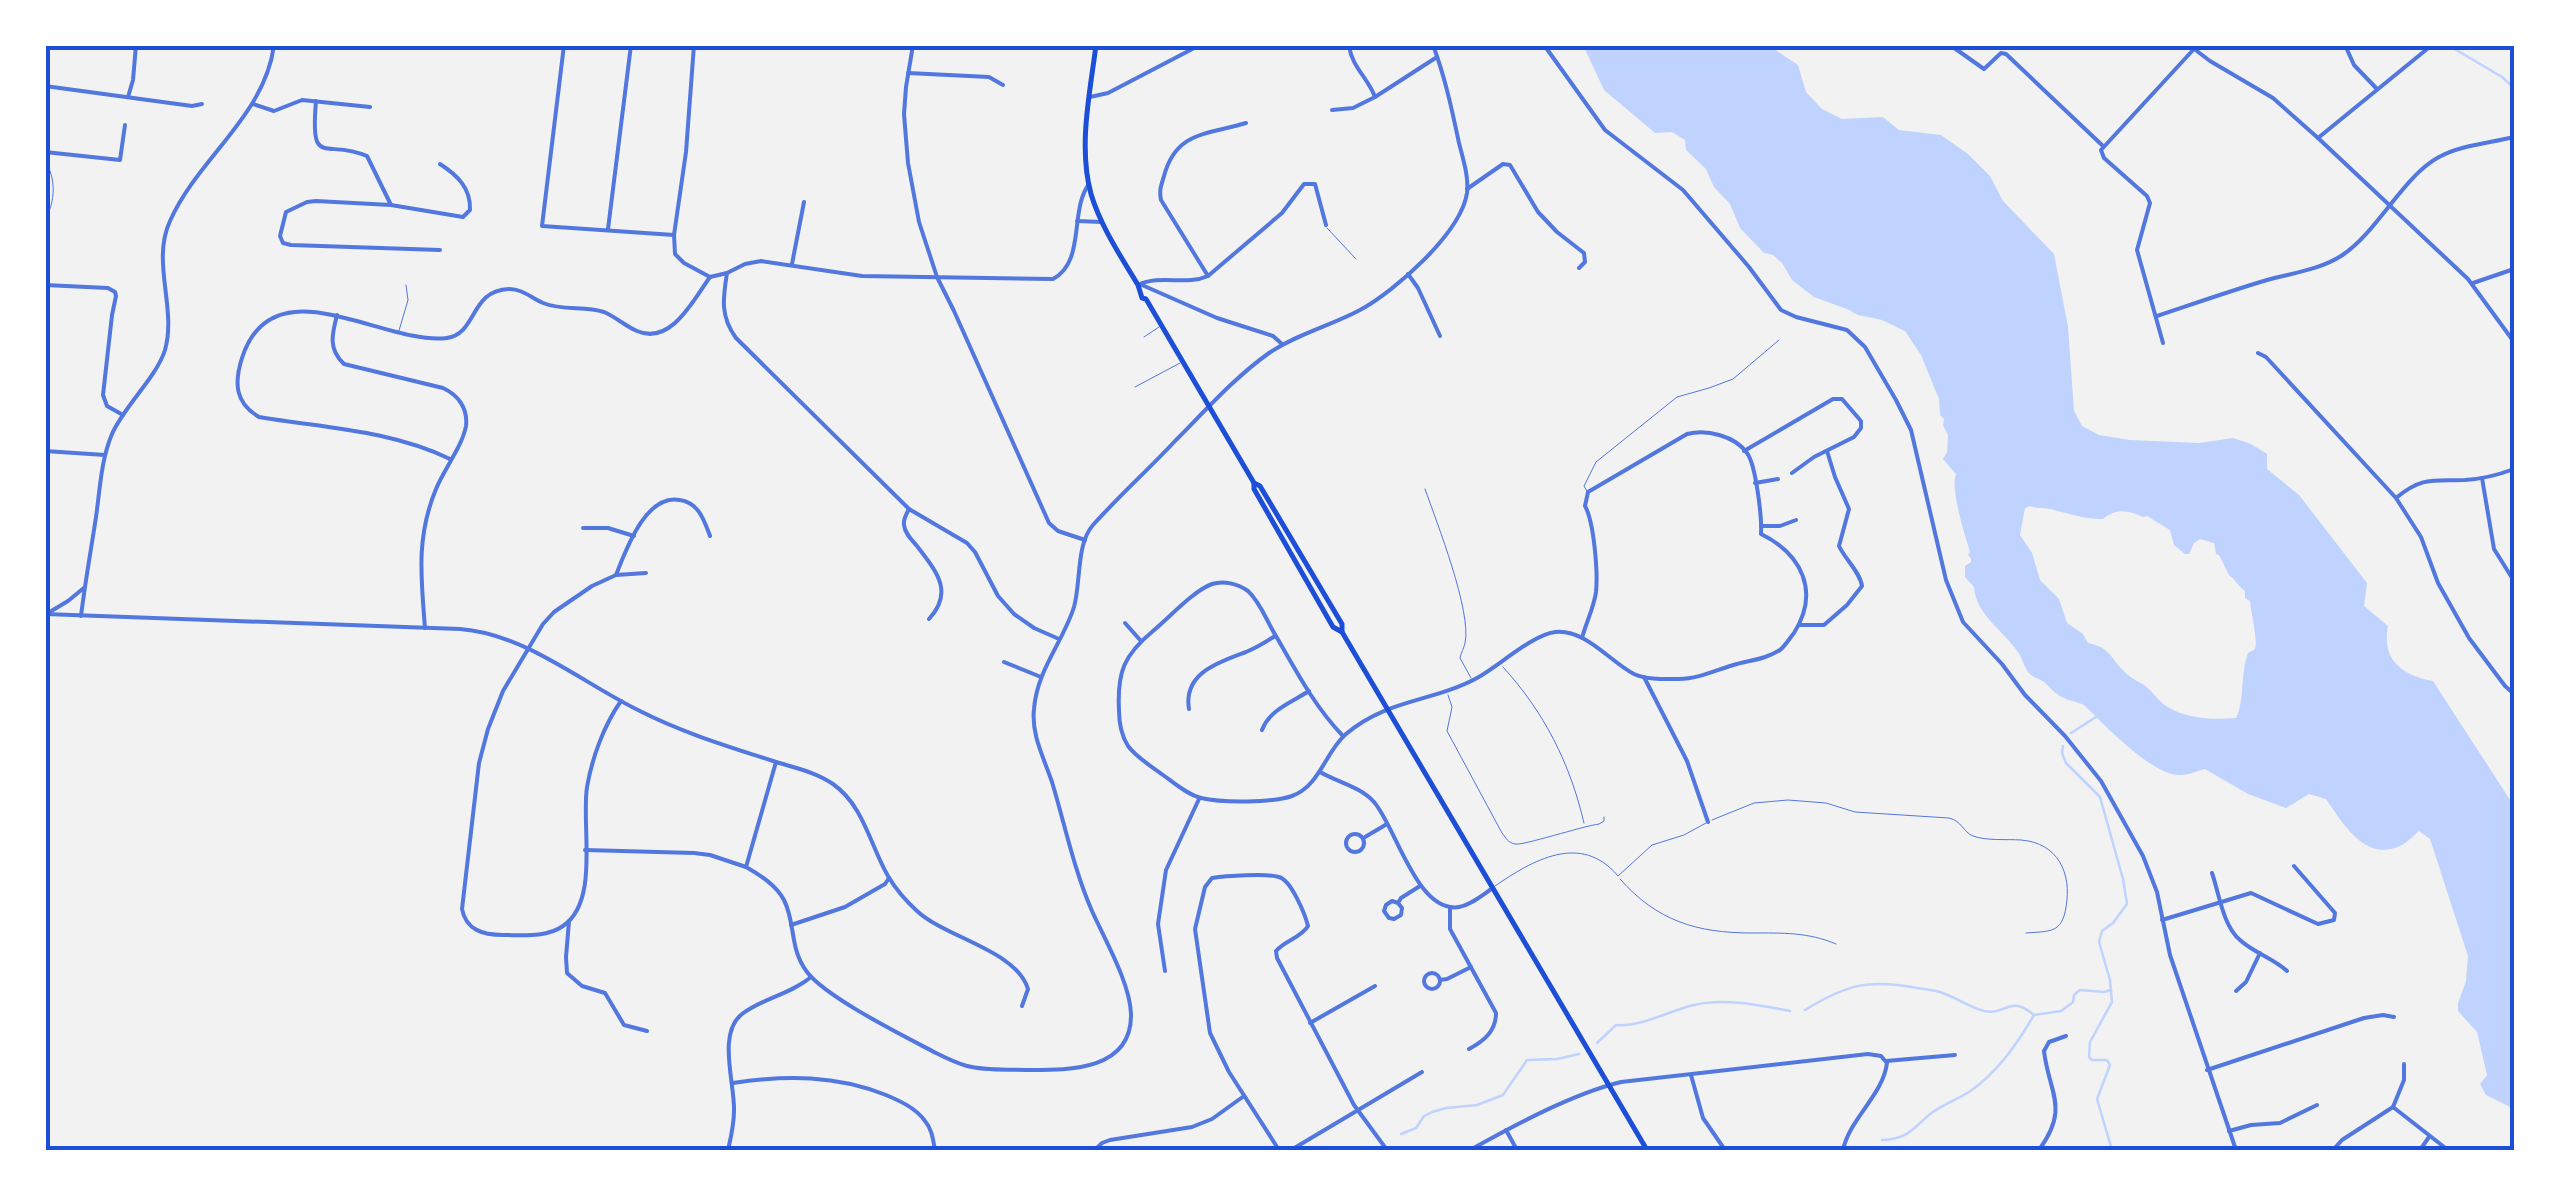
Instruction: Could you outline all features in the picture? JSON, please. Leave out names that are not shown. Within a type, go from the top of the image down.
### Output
[{"type":"main road","points":[[1096,45],[1086,148],[1089,184],[1102,222],[1254,483],[1296,565],[1333,627],[1342,632],[1646,1150]]},
{"type":"street","points":[[128,96],[136,45]]},
{"type":"street","points":[[81,616],[105,456],[122,415],[158,364],[166,345],[162,249],[170,221],[181,198],[265,83],[274,46],[252,45]]},
{"type":"street","points":[[564,45],[542,226],[674,235]]},
{"type":"street","points":[[608,230],[631,45]]},
{"type":"street","points":[[694,45],[686,152],[673,248],[679,259],[710,277],[761,261],[847,274],[1053,279],[1068,266],[1084,190],[1089,184]]},
{"type":"street","points":[[722,45],[742,47]]},
{"type":"street","points":[[914,45],[904,114],[908,163],[919,222],[937,277],[1049,523],[1058,531],[1085,540]]},
{"type":"street","points":[[1090,98],[1108,93],[1200,45]]},
{"type":"street","points":[[1349,45],[1350,57],[1375,97]]},
{"type":"street","points":[[585,850],[694,853],[746,867],[782,896],[796,952],[811,977],[832,994],[966,1066],[986,1070],[1079,1068],[1101,1062],[1120,1046],[1130,1027],[1130,1004],[1082,888],[1037,740],[1033,716],[1041,677],[1074,605],[1085,540],[1094,523],[1246,370],[1282,344],[1360,310],[1386,293],[1457,222],[1467,188],[1450,96],[1434,45]]},
{"type":"street","points":[[1544,45],[1605,130],[1683,190],[1778,307],[1796,317],[1842,328],[1860,341],[1911,430],[1946,580],[1963,622],[2101,780],[2132,834],[2154,884],[2170,955],[2236,1150]]},
{"type":"street","points":[[1950,45],[1984,70],[2002,52],[2006,54],[2103,146],[2104,158],[2147,196],[2150,202],[2137,250],[2164,344]]},
{"type":"street","points":[[2345,45],[2354,65],[2377,89]]},
{"type":"street","points":[[2318,138],[2432,45]]},
{"type":"street","points":[[2103,146],[2191,47],[2268,95],[2318,138],[2473,283],[2514,342]]},
{"type":"street","points":[[1332,110],[1352,108],[1375,97],[1438,57]]},
{"type":"street","points":[[908,73],[990,77],[1003,85]]},
{"type":"street","points":[[45,86],[192,106],[202,104]]},
{"type":"street","points":[[253,104],[274,110],[295,102],[316,101],[370,108]]},
{"type":"street","points":[[316,101],[313,131],[317,142],[328,150],[366,156],[391,205]]},
{"type":"street","points":[[1208,276],[1162,200],[1160,186],[1168,160],[1184,142],[1246,123]]},
{"type":"street","points":[[45,152],[120,160],[124,125]]},
{"type":"street","points":[[2156,316],[2328,262],[2354,246],[2436,158],[2514,137]]},
{"type":"street","points":[[440,164],[468,190],[471,204],[467,215],[316,201],[290,210],[283,217],[280,236],[286,244],[440,250]]},
{"type":"street","points":[[1467,188],[1503,164],[1510,165],[1542,216],[1584,253],[1585,262],[1579,268]]},
{"type":"street","points":[[1138,285],[1150,279],[1193,281],[1208,276],[1282,214],[1304,184],[1316,184],[1326,225]]},
{"type":"street","points":[[792,264],[804,202]]},
{"type":"street","points":[[1077,221],[1102,222]]},
{"type":"street","points":[[2473,283],[2514,269]]},
{"type":"street","points":[[727,274],[723,310],[726,324],[736,338],[909,509],[967,543],[1006,607],[1024,622],[1059,639]]},
{"type":"street","points":[[1408,274],[1440,336]]},
{"type":"street","points":[[450,460],[409,442],[259,417],[246,410],[238,390],[246,348],[271,319],[304,310],[338,315],[398,334],[436,338],[458,335],[489,294],[509,289],[523,291],[549,305],[603,312],[638,332],[656,334],[675,323],[710,277]]},
{"type":"street","points":[[45,285],[108,288],[115,292],[103,395],[105,404],[122,415]]},
{"type":"street","points":[[1138,285],[1150,286],[1216,318],[1274,336],[1282,344]]},
{"type":"street","points":[[338,315],[333,350],[344,364],[444,388],[463,407],[464,433],[430,504],[422,540],[425,628]]},
{"type":"street","points":[[2258,354],[2266,357],[2396,498],[2421,537],[2438,584],[2469,638],[2514,694]]},
{"type":"street","points":[[1744,450],[1837,398],[1852,409],[1862,428],[1854,438],[1814,456],[1792,473]]},
{"type":"street","points":[[1343,736],[1322,714],[1252,595],[1240,586],[1220,583],[1206,588],[1141,641],[1128,657],[1119,679],[1120,726],[1139,757],[1199,798],[1224,800],[1290,797],[1320,772],[1343,736],[1365,720],[1403,702],[1446,692],[1472,680],[1547,634],[1564,632],[1582,638],[1644,677],[1688,679],[1761,660],[1788,643],[1799,625],[1806,583],[1790,553],[1761,534],[1752,462],[1744,450],[1721,436],[1696,432],[1588,492],[1585,506],[1591,528],[1596,596],[1582,638]]},
{"type":"street","points":[[45,451],[105,456]]},
{"type":"street","points":[[1799,625],[1824,625],[1862,586],[1839,546],[1849,508],[1834,477],[1828,451]]},
{"type":"street","points":[[2396,498],[2409,487],[2429,480],[2482,478],[2514,469]]},
{"type":"street","points":[[2482,478],[2494,549],[2514,580]]},
{"type":"street","points":[[1755,483],[1778,479]]},
{"type":"street","points":[[616,576],[634,536],[656,504],[676,499],[689,503],[698,509],[710,536]]},
{"type":"street","points":[[909,509],[904,528],[937,574],[941,586],[940,602],[929,619]]},
{"type":"street","points":[[1762,526],[1780,526],[1796,520]]},
{"type":"street","points":[[583,528],[608,528],[634,536]]},
{"type":"street","points":[[2506,568],[2514,563]]},
{"type":"street","points":[[621,702],[608,722],[590,773],[582,900],[569,921],[540,934],[494,935],[479,931],[469,924],[462,909],[482,752],[498,703],[554,612],[584,591],[616,576],[646,573]]},
{"type":"street","points":[[45,614],[85,587]]},
{"type":"street","points":[[45,614],[486,633],[528,650],[662,722],[818,776],[842,792],[864,822],[889,878],[907,902],[923,917],[1016,970],[1028,989],[1022,1006]]},
{"type":"street","points":[[1125,623],[1141,641]]},
{"type":"street","points":[[1189,709],[1188,692],[1203,672],[1275,636]]},
{"type":"street","points":[[1004,662],[1041,677]]},
{"type":"street","points":[[1644,677],[1686,762],[1708,822]]},
{"type":"street","points":[[1262,730],[1271,714],[1309,691]]},
{"type":"street","points":[[746,867],[776,762]]},
{"type":"street","points":[[1320,772],[1377,805],[1420,886],[1436,902],[1450,907],[1472,902],[1493,888]]},
{"type":"street","points":[[1165,970],[1158,924],[1166,870],[1199,798]]},
{"type":"street","points":[[1364,838],[1387,824]]},
{"type":"street","points":[[2162,920],[2251,893],[2318,924],[2329,923],[2336,918],[2335,912],[2294,866]]},
{"type":"street","points":[[2212,873],[2236,937],[2287,971]]},
{"type":"street","points":[[1280,1150],[1217,1050],[1208,1022],[1195,929],[1207,882],[1218,877],[1273,876],[1286,880],[1308,926],[1276,951],[1287,980],[1358,1111],[1387,1150]]},
{"type":"street","points":[[791,925],[845,907],[889,878]]},
{"type":"street","points":[[1398,903],[1420,886]]},
{"type":"street","points":[[1450,907],[1450,930],[1495,1007],[1490,1034],[1469,1049]]},
{"type":"street","points":[[569,921],[567,973],[582,986],[606,994],[621,1022],[647,1032]]},
{"type":"street","points":[[2236,992],[2246,982],[2260,953]]},
{"type":"street","points":[[1440,980],[1470,967]]},
{"type":"street","points":[[728,1150],[734,1122],[729,1038],[737,1019],[811,977]]},
{"type":"street","points":[[1310,1023],[1375,986]]},
{"type":"street","points":[[2207,1070],[2364,1018],[2383,1014],[2394,1017]]},
{"type":"street","points":[[616,1028],[621,1022]]},
{"type":"street","points":[[2039,1150],[2052,1130],[2056,1107],[2044,1050],[2049,1042],[2066,1036]]},
{"type":"street","points":[[1470,1150],[1608,1085],[1868,1054],[1886,1060],[1955,1055]]},
{"type":"street","points":[[1843,1150],[1851,1129],[1885,1074],[1886,1060]]},
{"type":"street","points":[[2333,1150],[2393,1107],[2404,1080],[2404,1064]]},
{"type":"street","points":[[1290,1150],[1422,1072]]},
{"type":"street","points":[[1691,1075],[1703,1118],[1725,1150]]},
{"type":"street","points":[[733,1083],[813,1078],[876,1092],[902,1102],[923,1118],[930,1129],[934,1150]]},
{"type":"street","points":[[1095,1150],[1110,1140],[1192,1127],[1244,1096]]},
{"type":"street","points":[[2229,1131],[2280,1123],[2316,1104]]},
{"type":"street","points":[[2393,1107],[2448,1150]]},
{"type":"street","points":[[1506,1130],[1517,1150]]},
{"type":"street","points":[[2420,1150],[2430,1137]]},
{"type":"lane","points":[[45,161],[53,198],[45,219]]},
{"type":"lane","points":[[1326,225],[1356,259]]},
{"type":"lane","points":[[398,334],[408,300],[406,284]]},
{"type":"lane","points":[[1144,337],[1162,325]]},
{"type":"lane","points":[[1588,492],[1584,486],[1590,470],[1622,440],[1677,397],[1733,379],[1779,340]]},
{"type":"lane","points":[[1135,387],[1183,362]]},
{"type":"lane","points":[[1426,489],[1459,591],[1466,630],[1460,658],[1472,680]]},
{"type":"lane","points":[[1500,664],[1536,708],[1552,735],[1576,791],[1585,826]]},
{"type":"lane","points":[[1446,692],[1452,704],[1448,731],[1509,842],[1522,845],[1550,834],[1599,824],[1604,817]]},
{"type":"lane","points":[[1618,876],[1652,845],[1684,836],[1754,804],[1802,800],[1855,812],[1949,818],[1958,820],[1975,837],[2033,841],[2050,851],[2064,868],[2068,882],[2060,926],[2026,933]]},
{"type":"lane","points":[[1493,888],[1528,866],[1565,853],[1581,854],[1608,866],[1644,904],[1687,924],[1735,932],[1806,934],[1836,944]]},
{"type":"water","points":[[1583,45],[1768,45],[1798,65],[1806,92],[1822,109],[1842,119],[1883,117],[1899,130],[1941,135],[1990,176],[2003,201],[2054,254],[2068,327],[2074,411],[2082,426],[2099,435],[2130,440],[2199,443],[2233,438],[2267,454],[2267,469],[2299,495],[2367,583],[2364,606],[2388,626],[2391,657],[2412,675],[2433,681],[2514,806],[2514,1109],[2486,1095],[2480,1084],[2487,1075],[2477,1032],[2458,1011],[2468,956],[2430,839],[2419,831],[2400,846],[2376,849],[2356,838],[2326,799],[2309,794],[2286,808],[2248,794],[2205,769],[2184,775],[2157,768],[2084,705],[2059,696],[2031,675],[2014,646],[1985,615],[1974,587],[1965,577],[1965,566],[1971,558],[1956,501],[1956,474],[1943,459],[1948,435],[1921,355],[1905,331],[1814,297],[1792,280],[1782,263],[1764,253],[1740,228],[1730,204],[1714,187],[1706,169],[1686,150],[1685,140],[1672,132],[1655,133],[1604,90]],"holes":[[[2025,508],[2097,519],[2122,511],[2147,516],[2170,530],[2174,545],[2185,554],[2200,539],[2214,543],[2229,575],[2250,601],[2255,633],[2255,649],[2248,653],[2236,718],[2200,718],[2166,706],[2106,651],[2088,643],[2083,634],[2067,623],[2059,599],[2040,580],[2032,553],[2020,535]]]},
{"type":"waterway","points":[[2448,45],[2514,88]]},
{"type":"waterway","points":[[2071,733],[2096,717]]},
{"type":"waterway","points":[[2063,746],[2066,763],[2100,797],[2127,904],[2102,931],[2099,942],[2112,1002],[2090,1042],[2089,1057],[2107,1060],[2110,1065],[2097,1099],[2112,1150]]},
{"type":"waterway","points":[[1805,1010],[1833,994],[1872,984],[1937,991],[1984,1011],[2018,1006],[2034,1015],[2061,1011],[2080,990],[2111,990]]},
{"type":"waterway","points":[[1597,1043],[1616,1025],[1635,1024],[1706,1003],[1742,1003],[1790,1011]]},
{"type":"waterway","points":[[1882,1140],[1904,1136],[1989,1076],[2034,1015]]},
{"type":"waterway","points":[[1401,1134],[1416,1128],[1432,1112],[1477,1105],[1503,1095],[1527,1060],[1579,1054]]}]
